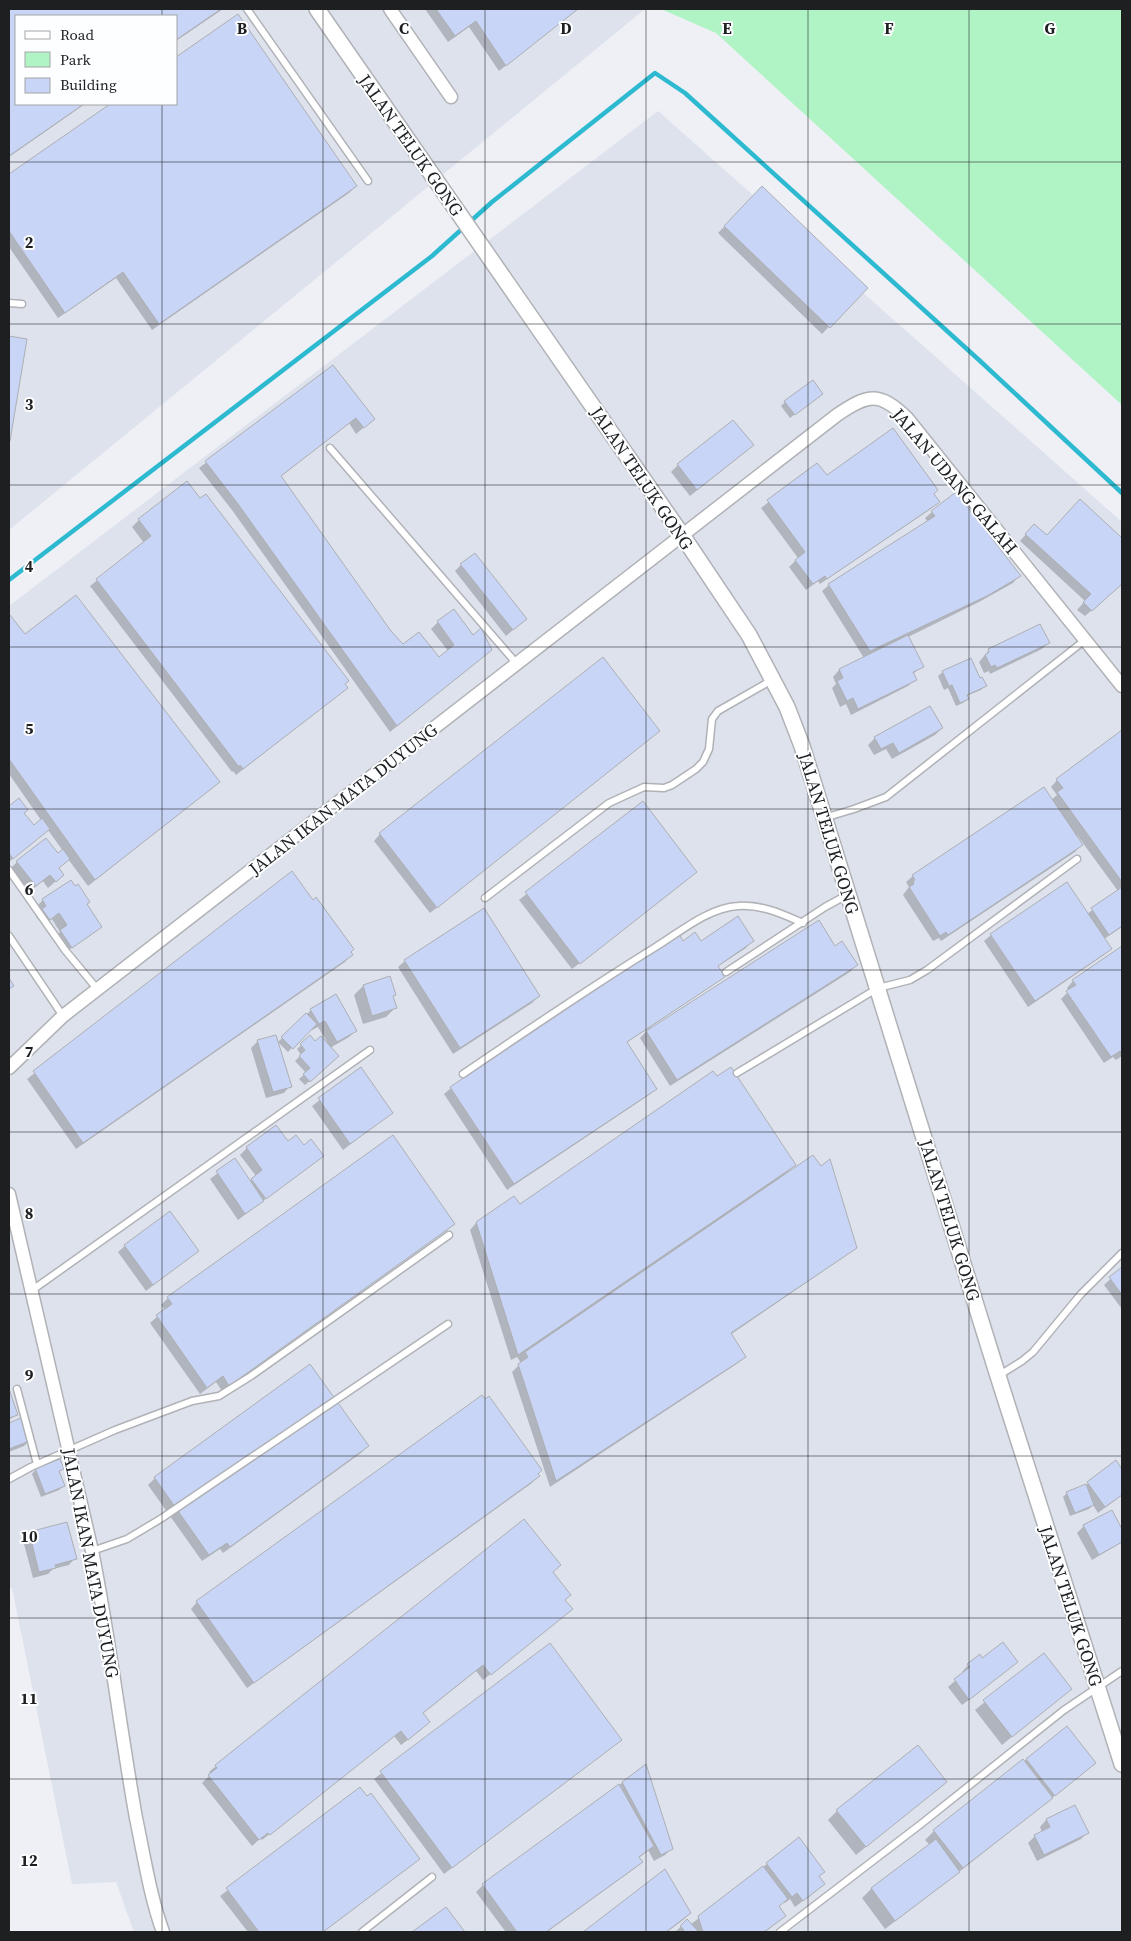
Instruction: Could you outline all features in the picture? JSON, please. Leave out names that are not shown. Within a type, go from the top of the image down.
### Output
[{"type":"street","name":"JALAN TELUK GONG","points":[[317,9],[682,535],[749,635],[787,707],[802,746],[998,1376],[1122,1764]]},
{"type":"street","points":[[390,9],[451,97]]},
{"type":"street","name":"JALAN UDANG GALAH","points":[[682,535],[837,415],[861,400],[877,398],[885,400],[907,418],[1119,682]]},
{"type":"street","name":"JALAN IKAN MATA DUYUNG","points":[[9,1068],[63,1016],[682,535]]},
{"type":"street","name":"JALAN IKAN MATA DUYUNG","points":[[9,1194],[11,1216],[31,1291],[92,1551],[103,1607],[130,1783],[154,1904],[163,1932]]},
{"type":"lane","points":[[247,9],[368,181]]},
{"type":"lane","points":[[9,302],[22,304]]},
{"type":"lane","points":[[330,448],[517,664]]},
{"type":"lane","points":[[824,818],[886,797],[1085,640]]},
{"type":"lane","points":[[485,898],[609,804],[644,787],[664,788],[672,785],[696,769],[703,762],[709,749],[710,730],[714,715],[718,710],[773,679]]},
{"type":"lane","points":[[737,1073],[878,988],[910,980],[927,970],[1077,859]]},
{"type":"lane","points":[[9,870],[65,950],[98,990]]},
{"type":"lane","points":[[726,972],[848,894]]},
{"type":"lane","points":[[463,1074],[588,989],[711,913],[737,906],[752,906],[781,913],[803,923]]},
{"type":"lane","points":[[9,936],[63,1016]]},
{"type":"lane","points":[[31,1291],[370,1050]]},
{"type":"lane","points":[[9,1479],[37,1464],[115,1430],[192,1401],[219,1396],[251,1376],[449,1235]]},
{"type":"lane","points":[[998,1376],[1022,1362],[1033,1352],[1081,1294],[1122,1253]]},
{"type":"lane","points":[[92,1551],[126,1539],[162,1518],[448,1324]]},
{"type":"lane","points":[[17,1389],[37,1464]]},
{"type":"lane","points":[[780,1932],[921,1824],[1064,1710],[1098,1689],[1122,1671]]},
{"type":"lane","points":[[362,1932],[432,1877]]},
{"type":"shaded area","points":[[9,9],[645,9],[9,530]]},
{"type":"shaded area","points":[[658,111],[1122,522],[1122,1932],[134,1932],[116,1882],[72,1884],[12,1588],[9,1588],[9,606]]},
{"type":"green space","points":[[661,9],[1122,9],[1122,405],[716,33]]},
{"type":"building","points":[[9,9],[221,9],[178,39],[178,15],[15,15],[15,105],[83,105],[9,156]]},
{"type":"building","points":[[436,9],[578,9],[506,66],[476,21],[455,36]]},
{"type":"building","points":[[238,14],[357,186],[159,324],[123,272],[65,313],[9,231],[9,174],[109,105],[178,105],[178,56]]},
{"type":"building","points":[[762,186],[868,288],[830,328],[724,226]]},
{"type":"building","points":[[9,336],[27,339],[10,441],[9,441]]},
{"type":"building","points":[[333,365],[375,419],[364,428],[356,418],[281,476],[391,631],[403,644],[419,632],[439,657],[454,645],[437,621],[454,609],[473,635],[481,628],[492,650],[397,726],[205,461]]},
{"type":"building","points":[[813,380],[823,394],[795,415],[784,401]]},
{"type":"building","points":[[733,420],[754,445],[697,490],[677,464]]},
{"type":"building","points":[[893,428],[938,490],[934,494],[940,502],[827,579],[825,576],[813,584],[795,560],[805,552],[767,500],[817,463],[827,475]]},
{"type":"building","points":[[187,481],[200,498],[206,494],[349,681],[345,684],[348,688],[243,769],[240,765],[239,767],[96,579],[151,536],[138,519]]},
{"type":"building","points":[[956,492],[1021,576],[987,596],[870,651],[828,584],[935,516],[931,511]]},
{"type":"building","points":[[1080,499],[1122,538],[1122,584],[1092,611],[1083,602],[1091,594],[1025,534],[1034,524],[1047,535]]},
{"type":"building","points":[[475,553],[527,619],[513,630],[460,564]]},
{"type":"building","points":[[76,595],[220,782],[95,880],[9,759],[9,616],[25,634]]},
{"type":"building","points":[[1040,624],[1050,643],[997,668],[995,665],[991,667],[985,655],[989,652],[988,649]]},
{"type":"building","points":[[908,635],[924,667],[913,672],[917,680],[858,709],[853,698],[847,701],[837,681],[843,678],[839,669]]},
{"type":"building","points":[[603,657],[660,731],[437,908],[379,833]]},
{"type":"building","points":[[971,658],[980,678],[982,677],[987,686],[967,695],[969,699],[960,703],[952,685],[949,686],[942,671]]},
{"type":"building","points":[[930,706],[943,728],[899,753],[893,743],[881,749],[874,737]]},
{"type":"building","points":[[1122,730],[1122,882],[1057,792],[1063,788],[1056,779]]},
{"type":"building","points":[[1044,787],[1083,845],[948,935],[946,932],[940,936],[909,887],[914,884],[913,881],[915,880],[912,875]]},
{"type":"building","points":[[19,798],[28,810],[24,813],[34,825],[42,818],[50,829],[13,859],[9,853],[9,806]]},
{"type":"building","points":[[643,801],[697,872],[580,964],[525,892]]},
{"type":"building","points":[[46,838],[58,853],[63,849],[70,859],[59,868],[64,875],[56,882],[50,875],[36,886],[16,861]]},
{"type":"building","points":[[292,871],[313,900],[316,897],[354,949],[351,952],[353,955],[83,1143],[33,1071]]},
{"type":"building","points":[[71,880],[75,886],[78,884],[90,902],[87,904],[102,927],[72,948],[60,930],[67,925],[59,913],[50,920],[42,909],[46,906],[42,899]]},
{"type":"building","points":[[1067,882],[1112,949],[1035,1001],[990,934]]},
{"type":"building","points":[[1122,887],[1122,926],[1109,935],[1091,908]]},
{"type":"building","points":[[484,908],[540,996],[460,1048],[404,960]]},
{"type":"building","points":[[738,916],[754,941],[718,966],[725,977],[627,1042],[657,1089],[514,1184],[450,1087],[679,934],[683,941],[695,932],[701,941]]},
{"type":"building","points":[[819,920],[835,946],[842,941],[858,965],[677,1080],[646,1031]]},
{"type":"building","points":[[1122,946],[1122,1054],[1120,1051],[1111,1057],[1066,991],[1076,985],[1072,980]]},
{"type":"building","points":[[390,976],[396,995],[393,996],[397,1008],[372,1016],[363,985]]},
{"type":"building","points":[[9,978],[14,986],[9,989]]},
{"type":"building","points":[[336,994],[357,1031],[337,1042],[325,1021],[319,1024],[310,1009]]},
{"type":"building","points":[[306,1013],[317,1024],[293,1049],[281,1037]]},
{"type":"building","points":[[276,1035],[292,1087],[273,1092],[257,1040]]},
{"type":"building","points":[[310,1035],[315,1041],[321,1036],[339,1056],[310,1082],[303,1074],[310,1068],[299,1056],[305,1050],[300,1044]]},
{"type":"building","points":[[361,1067],[393,1113],[350,1144],[318,1098]]},
{"type":"building","points":[[731,1067],[796,1165],[518,1355],[476,1222],[514,1196],[520,1204],[713,1071],[717,1076]]},
{"type":"building","points":[[276,1125],[288,1141],[296,1135],[304,1145],[311,1139],[324,1156],[266,1199],[251,1179],[262,1170],[246,1147]]},
{"type":"building","points":[[393,1135],[455,1224],[229,1386],[223,1376],[207,1388],[156,1315],[172,1304],[167,1297]]},
{"type":"building","points":[[813,1155],[821,1166],[830,1159],[857,1248],[731,1333],[746,1357],[556,1481],[518,1364],[528,1357],[525,1352]]},
{"type":"building","points":[[235,1158],[264,1201],[245,1214],[216,1171]]},
{"type":"building","points":[[170,1211],[199,1251],[153,1285],[124,1245]]},
{"type":"building","points":[[1122,1267],[1122,1295],[1109,1277]]},
{"type":"building","points":[[310,1364],[369,1446],[230,1547],[227,1543],[209,1555],[154,1477]]},
{"type":"building","points":[[9,1389],[18,1415],[9,1418]]},
{"type":"building","points":[[482,1395],[485,1399],[489,1396],[542,1470],[538,1474],[540,1476],[254,1683],[196,1601]]},
{"type":"building","points":[[23,1417],[32,1440],[9,1449],[9,1423]]},
{"type":"building","points":[[60,1459],[64,1469],[59,1471],[65,1486],[45,1494],[35,1468]]},
{"type":"building","points":[[1116,1460],[1122,1469],[1122,1495],[1105,1507],[1087,1482]]},
{"type":"building","points":[[1086,1484],[1094,1505],[1075,1513],[1066,1492]]},
{"type":"building","points":[[1112,1510],[1122,1529],[1122,1542],[1099,1555],[1083,1525]]},
{"type":"building","points":[[524,1519],[561,1565],[553,1572],[571,1595],[565,1600],[573,1609],[491,1675],[483,1665],[423,1713],[430,1722],[408,1740],[401,1731],[270,1835],[268,1833],[259,1840],[208,1775],[217,1768],[215,1765]]},
{"type":"building","points":[[67,1522],[77,1559],[55,1565],[56,1568],[39,1572],[29,1532]]},
{"type":"building","points":[[1003,1642],[1018,1662],[969,1700],[954,1679],[970,1667],[967,1664],[980,1654],[982,1658]]},
{"type":"building","points":[[550,1643],[622,1740],[452,1868],[380,1771]]},
{"type":"building","points":[[1044,1653],[1072,1689],[1012,1737],[983,1700]]},
{"type":"building","points":[[1067,1726],[1096,1763],[1055,1796],[1026,1759]]},
{"type":"building","points":[[918,1745],[947,1782],[866,1847],[836,1810]]},
{"type":"building","points":[[1023,1759],[1053,1798],[963,1868],[933,1830]]},
{"type":"building","points":[[646,1764],[673,1849],[661,1855],[622,1782]]},
{"type":"building","points":[[619,1784],[654,1846],[639,1857],[643,1862],[546,1932],[517,1932],[482,1884]]},
{"type":"building","points":[[360,1787],[367,1796],[371,1793],[420,1859],[323,1932],[259,1932],[226,1888]]},
{"type":"building","points":[[1075,1805],[1089,1833],[1044,1855],[1034,1835],[1050,1827],[1046,1819]]},
{"type":"building","points":[[799,1837],[825,1872],[819,1876],[825,1884],[803,1901],[797,1893],[792,1897],[766,1863]]},
{"type":"building","points":[[936,1839],[960,1872],[895,1921],[871,1888]]},
{"type":"building","points":[[763,1866],[788,1899],[779,1906],[786,1916],[764,1932],[703,1932],[698,1916]]},
{"type":"building","points":[[665,1869],[691,1913],[666,1932],[583,1932]]},
{"type":"building","points":[[446,1907],[465,1932],[412,1932]]},
{"type":"building","points":[[687,1919],[698,1932],[681,1932],[684,1930],[680,1926]]},
{"type":"waterway","points":[[9,580],[432,256],[492,202],[655,73],[685,93],[979,360],[1122,493]]}]
